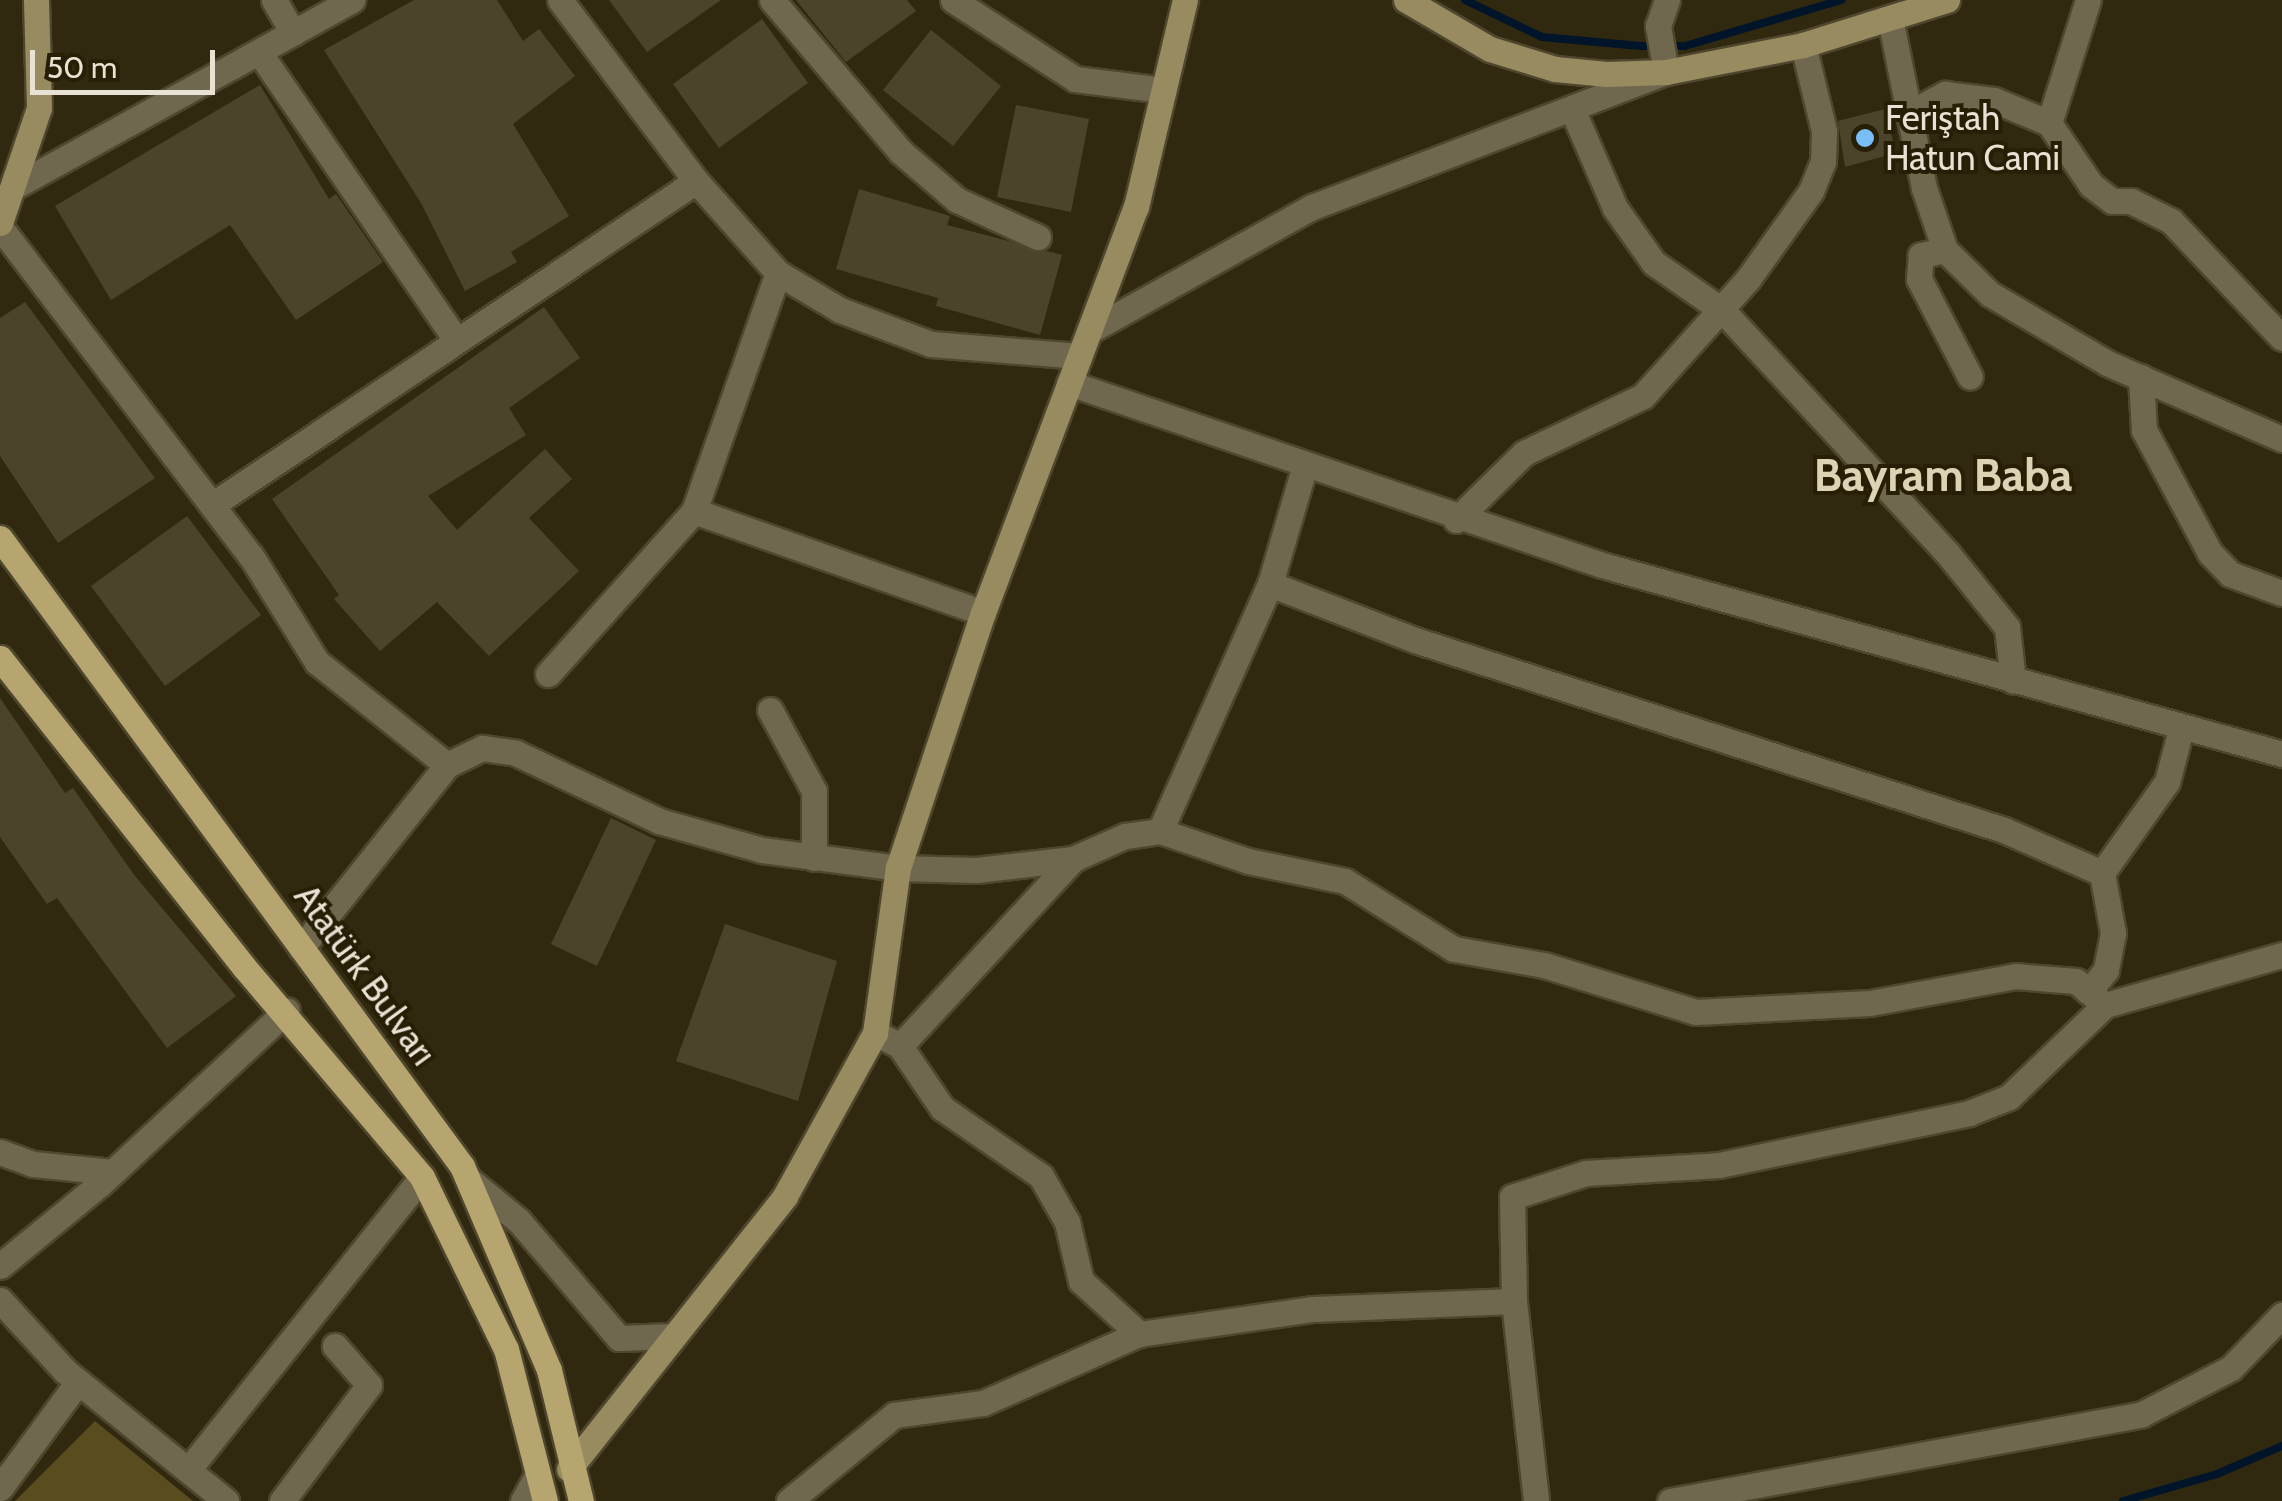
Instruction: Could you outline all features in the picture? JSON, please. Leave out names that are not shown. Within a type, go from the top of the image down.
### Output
[{"type":"main road","name":"Atatürk Bulvarı","points":[[0,538],[468,1179],[549,1370],[569,1469],[580,1501]]},
{"type":"main road","points":[[0,658],[244,967],[287,1010],[422,1177],[506,1349],[541,1489]]},
{"type":"street","points":[[36,0],[40,108],[17,185],[0,225],[212,504],[317,662],[446,765]]},
{"type":"street","points":[[274,0],[293,33]]},
{"type":"street","points":[[17,185],[352,0]]},
{"type":"street","points":[[560,0],[696,181],[778,273],[840,310],[932,344],[1080,356]]},
{"type":"street","points":[[772,0],[901,152],[956,200],[1038,237]]},
{"type":"street","points":[[953,0],[1075,78],[1163,90]]},
{"type":"street","points":[[569,1469],[644,1382],[673,1336],[785,1196],[875,1033],[898,868],[983,613],[1136,207],[1184,0]]},
{"type":"street","points":[[1406,0],[1490,50],[1555,69],[1663,66],[1804,45],[1947,0]]},
{"type":"street","points":[[1663,66],[1658,26],[1667,0]]},
{"type":"street","points":[[2048,123],[2088,0]]},
{"type":"street","points":[[1890,18],[1912,112],[1927,203],[1946,250],[1990,294],[2141,377],[2282,439]]},
{"type":"street","points":[[1456,520],[1524,454],[1643,396],[1722,310],[1811,192],[1823,161],[1824,131],[1804,45]]},
{"type":"street","points":[[259,52],[454,337]]},
{"type":"street","points":[[1089,331],[1312,207],[1572,109],[1663,66]]},
{"type":"street","points":[[1912,112],[1945,94],[1994,100],[2048,123],[2091,185],[2112,201],[2131,201],[2171,221],[2282,338]]},
{"type":"street","points":[[1572,109],[1614,208],[1654,263],[1722,310],[2007,627],[2014,681]]},
{"type":"street","points":[[212,504],[454,337],[696,181]]},
{"type":"street","points":[[1946,250],[1921,254],[1919,279],[1970,377]]},
{"type":"street","points":[[548,674],[694,511],[778,273]]},
{"type":"street","points":[[2141,377],[2144,430],[2210,553],[2230,574],[2282,593]]},
{"type":"street","points":[[1069,384],[1456,520],[2180,729],[2282,754]]},
{"type":"street","points":[[1160,831],[1270,584],[1305,465]]},
{"type":"street","points":[[694,511],[983,613]]},
{"type":"street","points":[[1270,584],[1415,640],[2004,830],[2102,873]]},
{"type":"street","points":[[770,710],[814,792],[814,858]]},
{"type":"street","points":[[1536,1501],[1514,1300],[1512,1196],[1586,1173],[1719,1165],[1969,1113],[2008,1097],[2096,999],[2113,933],[2102,873],[2167,782],[2180,729]]},
{"type":"street","points":[[301,948],[446,765],[465,750],[516,752],[658,821],[814,858],[898,868],[976,870],[1073,858],[1125,836],[1160,831],[1248,862],[1345,882],[1454,950],[1544,965],[1696,1012],[1870,1004],[2015,976],[2057,976],[2096,999],[2282,955]]},
{"type":"street","points":[[900,1046],[1073,858]]},
{"type":"street","points":[[0,1266],[112,1172],[287,1010]]},
{"type":"street","points":[[875,1033],[900,1046],[942,1108],[1041,1176],[1067,1222],[1081,1281],[1138,1334]]},
{"type":"street","points":[[0,1152],[33,1164],[112,1172]]},
{"type":"street","points":[[188,1470],[422,1177]]},
{"type":"street","points":[[468,1179],[519,1221],[618,1338],[673,1336]]},
{"type":"street","points":[[0,1300],[78,1382],[226,1501]]},
{"type":"street","points":[[790,1501],[894,1415],[983,1403],[1138,1334],[1314,1309],[1514,1300]]},
{"type":"street","points":[[1670,1501],[2142,1414],[2230,1368],[2282,1315]]},
{"type":"street","points":[[282,1501],[369,1385],[335,1346]]},
{"type":"street","points":[[0,1488],[78,1382]]},
{"type":"street","points":[[523,1501],[541,1489]]},
{"type":"shaded area","points":[[95,1421],[193,1501],[15,1501]]},
{"type":"building","points":[[414,0],[497,0],[523,41],[539,29],[575,76],[513,124],[569,216],[511,252],[517,262],[465,291],[421,203],[324,50]]},
{"type":"building","points":[[609,0],[721,0],[647,52]]},
{"type":"building","points":[[796,0],[907,0],[916,11],[846,62]]},
{"type":"building","points":[[762,19],[808,83],[719,148],[673,84]]},
{"type":"building","points":[[931,30],[1001,86],[953,146],[883,90]]},
{"type":"building","points":[[260,85],[329,199],[336,194],[383,262],[296,320],[230,225],[111,300],[55,206]]},
{"type":"building","points":[[1016,105],[1089,119],[1071,212],[997,197]]},
{"type":"building","name":"Feriştah Hatun Cami","points":[[1885,109],[1896,153],[1845,167],[1838,121]]},
{"type":"building","points":[[859,189],[950,216],[947,225],[1062,255],[1040,335],[936,306],[938,298],[836,269]]},
{"type":"building","points":[[25,302],[155,478],[58,543],[0,456],[0,318]]},
{"type":"building","points":[[544,307],[580,358],[509,408],[526,435],[428,496],[457,530],[545,449],[572,479],[529,518],[579,571],[489,656],[437,602],[380,651],[334,599],[339,595],[272,499]]},
{"type":"building","points":[[187,516],[261,615],[165,686],[91,586]]},
{"type":"building","points":[[0,698],[65,793],[73,788],[135,876],[236,996],[167,1048],[57,898],[47,904],[0,837]]},
{"type":"building","points":[[611,818],[656,840],[597,966],[551,944]]},
{"type":"building","points":[[725,924],[837,961],[798,1101],[676,1061]]},
{"type":"waterway","points":[[1465,0],[1542,37],[1641,46],[1685,46],[1841,0]]},
{"type":"waterway","points":[[2123,1501],[2217,1474],[2282,1446]]},
{"type":"place","name":"Feriştah Hatun Cami","points":[[1865,138]]},
{"type":"district","name":"Bayram Baba","points":[[1943,476]]}]
